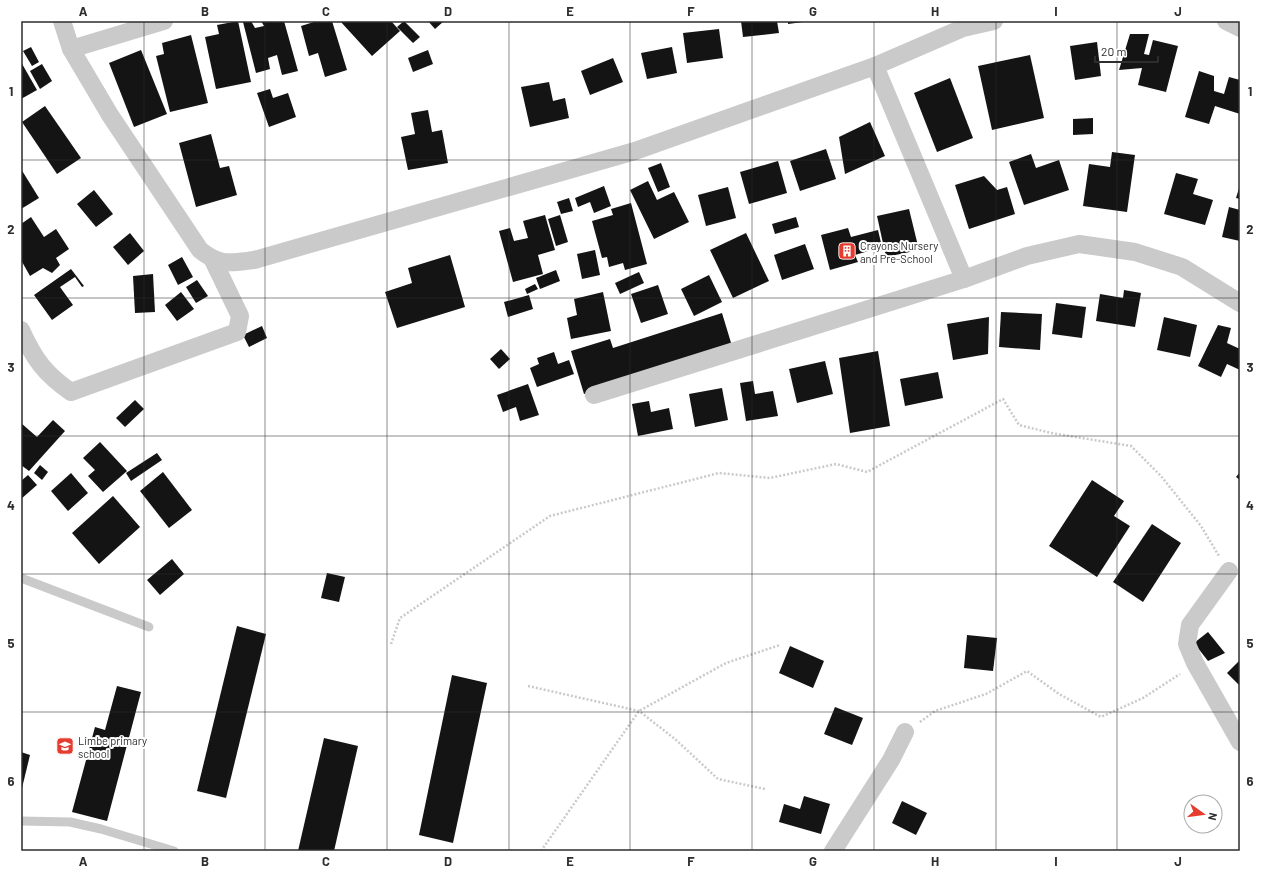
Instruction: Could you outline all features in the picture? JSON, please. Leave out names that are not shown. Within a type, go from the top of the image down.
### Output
[{"type":"street","points":[[21,330],[34,357],[56,382],[71,392],[237,332],[240,316],[213,260],[200,250],[110,115],[71,49],[62,21]]},
{"type":"street","points":[[71,49],[164,21]]},
{"type":"street","points":[[213,260],[233,263],[254,260],[635,151],[876,66],[963,28],[994,21]]},
{"type":"street","points":[[1226,21],[1240,28]]},
{"type":"street","points":[[876,66],[964,279]]},
{"type":"street","points":[[594,395],[964,279],[1027,256],[1079,244],[1135,252],[1182,267],[1240,303]]},
{"type":"street","points":[[1229,571],[1190,625],[1187,644],[1195,663],[1240,742]]},
{"type":"street","points":[[833,851],[891,760],[905,732]]},
{"type":"lane","points":[[21,578],[149,627]]},
{"type":"lane","points":[[21,821],[70,822],[101,829],[174,851]]},
{"type":"path","points":[[391,644],[400,618],[550,516],[719,473],[770,478],[836,464],[867,472],[1003,399],[1018,425],[1052,433],[1131,446],[1161,476],[1201,526],[1229,571]]},
{"type":"path","points":[[541,851],[639,710],[726,664],[780,645]]},
{"type":"path","points":[[905,732],[935,711],[986,694],[1027,671],[1059,694],[1101,717],[1143,698],[1195,663]]},
{"type":"path","points":[[528,686],[639,710],[675,739],[718,779],[765,789]]},
{"type":"building","points":[[238,21],[251,82],[216,89],[205,37],[219,34],[217,25]]},
{"type":"building","points":[[251,21],[255,28],[264,26],[261,21],[284,21],[298,71],[282,75],[277,55],[268,58],[270,69],[256,73],[243,22]]},
{"type":"building","points":[[317,21],[332,21],[347,70],[325,77],[318,53],[309,56],[301,26]]},
{"type":"building","points":[[340,21],[391,21],[400,31],[372,56]]},
{"type":"building","points":[[404,21],[420,37],[413,43],[397,27]]},
{"type":"building","points":[[428,21],[444,21],[435,29]]},
{"type":"building","points":[[741,21],[777,21],[779,33],[743,37]]},
{"type":"building","points":[[788,21],[803,21],[803,22],[788,24]]},
{"type":"building","points":[[719,29],[723,58],[687,63],[683,33]]},
{"type":"building","points":[[1130,34],[1149,34],[1144,54],[1149,55],[1153,40],[1178,46],[1166,92],[1138,85],[1142,68],[1119,70]]},
{"type":"building","points":[[191,35],[208,103],[170,112],[156,56],[164,54],[162,43]]},
{"type":"building","points":[[1097,42],[1101,76],[1075,80],[1070,46]]},
{"type":"building","points":[[31,47],[39,62],[32,66],[23,51]]},
{"type":"building","points":[[672,47],[677,73],[647,79],[641,53]]},
{"type":"building","points":[[141,50],[167,114],[134,127],[109,63]]},
{"type":"building","points":[[428,50],[433,64],[413,72],[408,58]]},
{"type":"building","points":[[1030,55],[1044,118],[992,130],[978,66]]},
{"type":"building","points":[[613,58],[623,82],[590,95],[581,71]]},
{"type":"building","points":[[21,62],[37,90],[21,99]]},
{"type":"building","points":[[42,64],[52,81],[40,89],[30,71]]},
{"type":"building","points":[[1199,71],[1214,76],[1214,91],[1224,94],[1229,77],[1240,80],[1240,114],[1215,106],[1209,124],[1185,117]]},
{"type":"building","points":[[950,78],[973,138],[937,152],[914,93]]},
{"type":"building","points":[[549,82],[553,101],[565,98],[569,118],[530,127],[521,87]]},
{"type":"building","points":[[270,89],[273,98],[288,93],[296,117],[269,127],[257,93]]},
{"type":"building","points":[[45,106],[81,158],[57,174],[22,122]]},
{"type":"building","points":[[428,110],[432,132],[442,130],[448,163],[408,170],[401,137],[415,134],[411,113]]},
{"type":"building","points":[[1093,118],[1093,134],[1073,135],[1073,119]]},
{"type":"building","points":[[870,122],[885,156],[845,174],[839,137]]},
{"type":"building","points":[[211,134],[220,168],[229,166],[237,195],[196,207],[179,143]]},
{"type":"building","points":[[826,149],[836,179],[800,191],[790,161]]},
{"type":"building","points":[[1112,152],[1135,155],[1127,212],[1083,206],[1089,164],[1110,167]]},
{"type":"building","points":[[1031,154],[1036,168],[1059,160],[1069,190],[1024,205],[1009,162]]},
{"type":"building","points":[[778,161],[787,193],[749,204],[740,172]]},
{"type":"building","points":[[661,163],[670,187],[658,192],[648,168]]},
{"type":"building","points":[[21,169],[39,198],[21,209]]},
{"type":"building","points":[[1176,173],[1198,179],[1193,194],[1213,200],[1205,225],[1164,214]]},
{"type":"building","points":[[984,176],[997,190],[1007,187],[1015,214],[969,229],[955,185]]},
{"type":"building","points":[[648,181],[657,200],[674,192],[689,222],[654,239],[630,190]]},
{"type":"building","points":[[1240,185],[1240,199],[1236,198]]},
{"type":"building","points":[[604,186],[611,206],[594,213],[590,202],[578,207],[575,198]]},
{"type":"building","points":[[728,187],[736,218],[706,226],[698,195]]},
{"type":"building","points":[[94,190],[113,214],[96,227],[77,204]]},
{"type":"building","points":[[569,198],[573,211],[561,214],[557,202]]},
{"type":"building","points":[[631,203],[647,264],[625,270],[623,263],[609,267],[607,257],[602,258],[592,221],[613,215],[611,209]]},
{"type":"building","points":[[1229,207],[1240,210],[1240,241],[1222,237]]},
{"type":"building","points":[[909,209],[919,250],[886,257],[877,216]]},
{"type":"building","points":[[545,215],[555,250],[538,255],[543,274],[513,282],[499,231],[510,228],[514,241],[528,238],[523,221]]},
{"type":"building","points":[[560,215],[568,242],[556,246],[548,219]]},
{"type":"building","points":[[31,217],[44,237],[56,229],[69,249],[56,258],[60,265],[52,273],[43,268],[30,276],[21,260],[21,224]]},
{"type":"building","points":[[796,217],[799,227],[775,234],[772,224]]},
{"type":"building","name":"Crayons Nursery and Pre-School","points":[[848,228],[851,237],[878,230],[882,247],[855,255],[858,262],[830,270],[821,235]]},
{"type":"building","points":[[130,233],[144,251],[128,265],[113,247]]},
{"type":"building","points":[[746,233],[769,281],[733,298],[710,250]]},
{"type":"building","points":[[805,244],[814,269],[782,280],[774,255]]},
{"type":"building","points":[[595,250],[600,275],[582,279],[577,254]]},
{"type":"building","points":[[450,255],[465,307],[397,328],[385,292],[412,283],[408,268]]},
{"type":"building","points":[[182,257],[193,277],[178,285],[168,265]]},
{"type":"building","points":[[71,269],[84,286],[82,287],[75,277],[60,287],[73,305],[52,320],[34,295]]},
{"type":"building","points":[[556,270],[560,281],[540,289],[536,278]]},
{"type":"building","points":[[639,272],[644,283],[620,294],[615,283]]},
{"type":"building","points":[[153,274],[155,312],[135,313],[133,276]]},
{"type":"building","points":[[709,275],[722,302],[694,316],[681,289]]},
{"type":"building","points":[[197,280],[208,296],[196,303],[186,287]]},
{"type":"building","points":[[535,284],[538,289],[527,294],[525,289]]},
{"type":"building","points":[[658,285],[668,314],[641,323],[631,294]]},
{"type":"building","points":[[1124,290],[1141,293],[1135,327],[1096,321],[1100,294],[1123,298]]},
{"type":"building","points":[[181,292],[194,309],[177,321],[165,305]]},
{"type":"building","points":[[603,292],[611,331],[571,339],[567,318],[577,315],[574,299]]},
{"type":"building","points":[[529,295],[533,309],[508,317],[504,302]]},
{"type":"building","points":[[1056,303],[1086,307],[1082,338],[1052,334]]},
{"type":"building","points":[[1001,312],[1042,314],[1040,350],[999,347]]},
{"type":"building","points":[[722,313],[732,346],[584,394],[571,351],[610,339],[613,348]]},
{"type":"building","points":[[989,317],[988,354],[953,360],[947,324]]},
{"type":"building","points":[[1164,317],[1197,325],[1190,357],[1157,350]]},
{"type":"building","points":[[1218,325],[1231,328],[1227,343],[1240,349],[1240,370],[1227,364],[1221,377],[1198,366]]},
{"type":"building","points":[[262,326],[267,338],[249,347],[243,335]]},
{"type":"building","points":[[501,349],[510,359],[499,369],[490,359]]},
{"type":"building","points":[[878,351],[890,426],[850,433],[839,358]]},
{"type":"building","points":[[554,352],[558,364],[569,360],[574,374],[537,387],[530,368],[539,364],[537,358]]},
{"type":"building","points":[[825,361],[833,394],[797,403],[789,369]]},
{"type":"building","points":[[938,372],[943,398],[905,406],[900,379]]},
{"type":"building","points":[[753,381],[755,394],[773,391],[778,416],[746,421],[740,383]]},
{"type":"building","points":[[528,384],[539,415],[520,421],[516,407],[503,412],[497,395]]},
{"type":"building","points":[[722,388],[728,420],[695,427],[689,394]]},
{"type":"building","points":[[135,400],[144,409],[125,427],[116,418]]},
{"type":"building","points":[[649,401],[651,412],[669,408],[673,429],[638,436],[632,404]]},
{"type":"building","points":[[53,420],[65,431],[29,471],[21,465],[21,423],[37,437]]},
{"type":"building","points":[[100,442],[127,471],[103,492],[88,476],[95,470],[83,458]]},
{"type":"building","points":[[157,453],[162,460],[131,481],[126,473]]},
{"type":"building","points":[[40,465],[48,472],[42,480],[34,473]]},
{"type":"building","points":[[163,472],[192,510],[169,528],[140,491]]},
{"type":"building","points":[[1240,472],[1240,480],[1236,477]]},
{"type":"building","points":[[71,473],[88,493],[68,511],[51,491]]},
{"type":"building","points":[[28,475],[37,485],[21,499],[21,481]]},
{"type":"building","points":[[1092,480],[1124,501],[1114,516],[1130,526],[1097,577],[1049,546]]},
{"type":"building","points":[[113,496],[140,527],[99,564],[72,533]]},
{"type":"building","points":[[1152,524],[1181,543],[1143,602],[1113,582]]},
{"type":"building","points":[[172,559],[184,574],[160,595],[147,580]]},
{"type":"building","points":[[327,573],[345,577],[339,602],[321,598]]},
{"type":"building","points":[[237,626],[266,634],[226,798],[197,791]]},
{"type":"building","points":[[1208,632],[1225,653],[1208,661],[1194,643]]},
{"type":"building","points":[[967,635],[997,638],[993,671],[964,668]]},
{"type":"building","points":[[790,646],[824,661],[813,688],[779,673]]},
{"type":"building","points":[[1240,660],[1240,686],[1227,673]]},
{"type":"building","points":[[452,675],[487,683],[453,843],[419,835]]},
{"type":"building","points":[[117,686],[141,692],[107,821],[72,812],[95,727],[105,730]]},
{"type":"building","points":[[835,707],[863,718],[852,745],[824,734]]},
{"type":"building","points":[[324,738],[358,746],[334,851],[298,851]]},
{"type":"building","points":[[21,752],[30,755],[22,788],[21,788]]},
{"type":"building","points":[[804,796],[830,804],[821,834],[779,822],[784,804],[800,809]]},
{"type":"building","points":[[902,801],[927,813],[916,835],[892,823]]},
{"type":"place","name":"Crayons Nursery and Pre-School","points":[[847,251]]},
{"type":"place","name":"Limbe primary school","points":[[65,746]]}]
